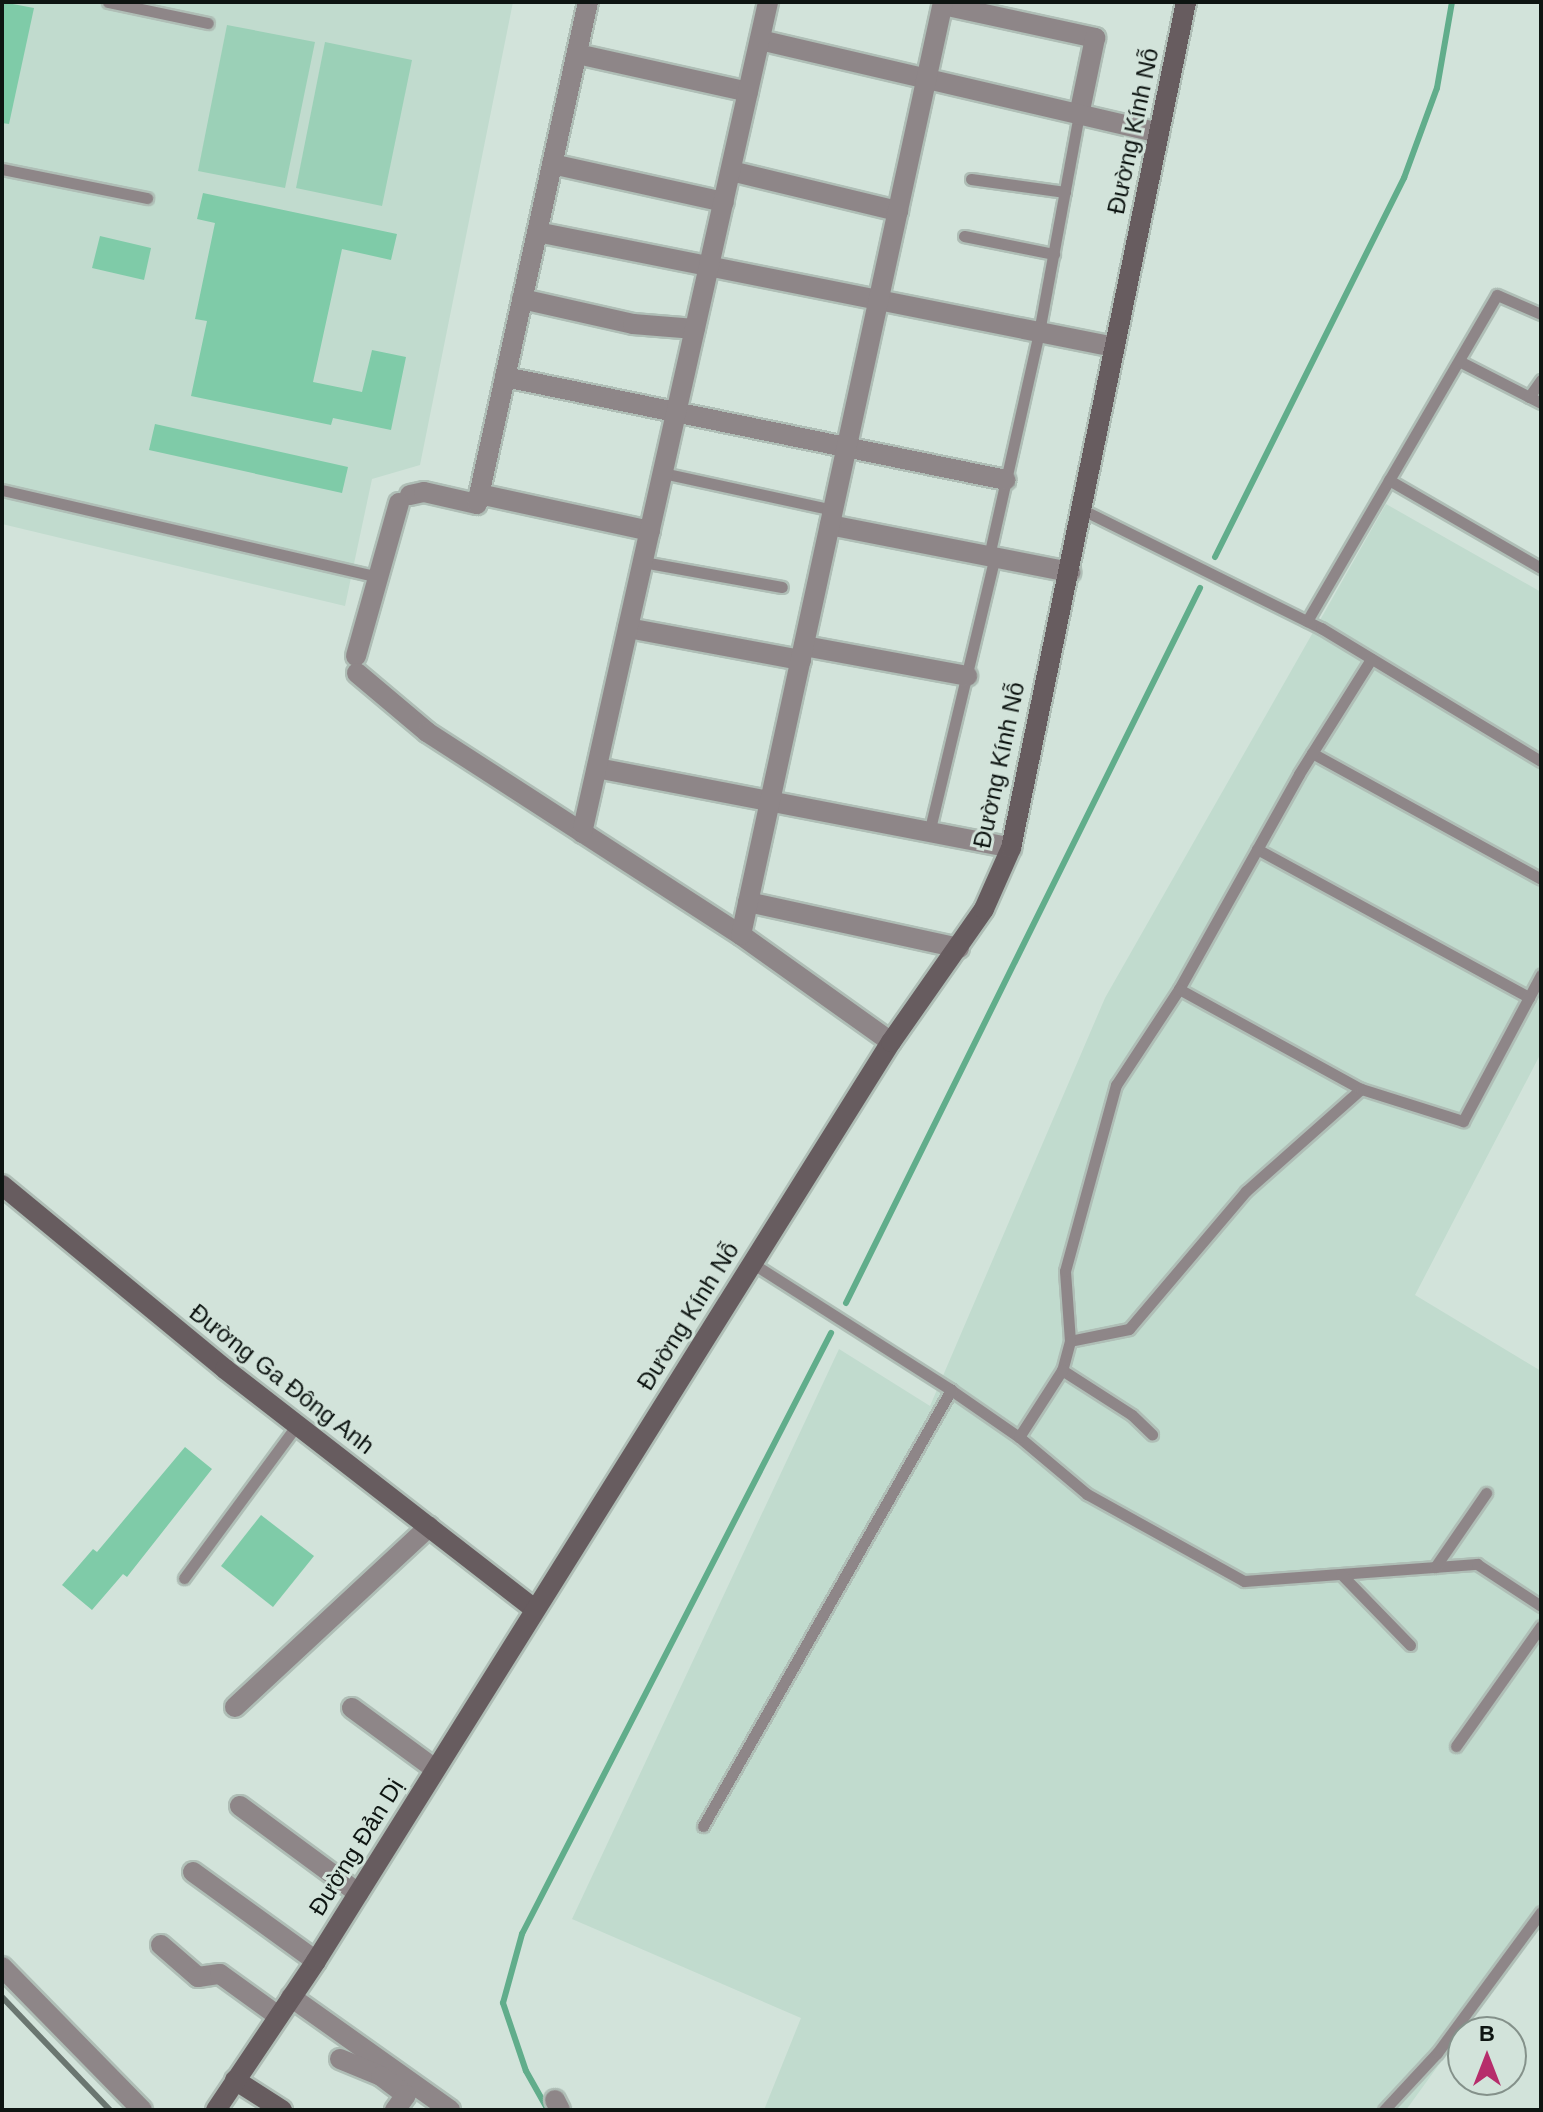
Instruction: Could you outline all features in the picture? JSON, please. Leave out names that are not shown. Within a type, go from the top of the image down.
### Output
[{"type":"street","points":[[588,2],[477,504],[424,492],[404,499],[378,577],[357,664],[427,732],[741,935],[891,1042]]},
{"type":"street","points":[[582,833],[768,2]]},
{"type":"street","name":"Đường Kính Nỗ","points":[[534,1609],[891,1042],[984,909],[1011,848],[1186,2]]},
{"type":"street","points":[[741,935],[943,3],[1095,38],[1079,115]]},
{"type":"street","points":[[760,40],[1159,133]]},
{"type":"street","points":[[577,54],[748,92]]},
{"type":"street","points":[[552,164],[724,202]]},
{"type":"street","points":[[731,171],[898,211]]},
{"type":"street","points":[[537,232],[1114,347]]},
{"type":"street","points":[[522,299],[633,324],[695,329]]},
{"type":"street","points":[[505,377],[1006,480]]},
{"type":"street","points":[[479,494],[650,531]]},
{"type":"street","points":[[832,517],[992,557],[1070,572]]},
{"type":"street","points":[[628,628],[967,676]]},
{"type":"street","points":[[597,768],[1011,848]]},
{"type":"street","points":[[748,902],[959,948]]},
{"type":"street","name":"Đường Ga Đông Anh","points":[[2,1185],[297,1425],[534,1609]]},
{"type":"street","points":[[235,1707],[429,1527]]},
{"type":"street","name":"Đường Đản Dị","points":[[216,2110],[316,1961],[534,1609]]},
{"type":"street","points":[[352,1708],[435,1769]]},
{"type":"street","points":[[240,1806],[358,1893]]},
{"type":"street","points":[[193,1872],[316,1961]]},
{"type":"street","points":[[161,1945],[198,1977],[220,1974],[278,2016]]},
{"type":"street","points":[[2,1967],[142,2110]]},
{"type":"street","points":[[291,1997],[450,2110]]},
{"type":"street","points":[[340,2059],[381,2076],[406,2095],[395,2110]]},
{"type":"street","points":[[235,2080],[282,2110]]},
{"type":"lane","points":[[108,2],[208,23]]},
{"type":"lane","points":[[929,833],[992,557],[1039,332],[1079,115]]},
{"type":"lane","points":[[2,169],[147,198]]},
{"type":"lane","points":[[971,179],[1065,192]]},
{"type":"lane","points":[[964,236],[1054,254]]},
{"type":"lane","points":[[1307,621],[1497,295],[1541,314]]},
{"type":"lane","points":[[1459,361],[1541,403]]},
{"type":"lane","points":[[1529,397],[1541,380]]},
{"type":"lane","points":[[663,473],[832,517]]},
{"type":"lane","points":[[1389,480],[1541,568]]},
{"type":"lane","points":[[2,490],[378,577]]},
{"type":"lane","points":[[1081,509],[1307,621],[1541,761]]},
{"type":"lane","points":[[643,562],[782,587]]},
{"type":"lane","points":[[1019,1437],[1062,1370],[1070,1341],[1065,1271],[1116,1085],[1179,989],[1312,753],[1371,659]]},
{"type":"lane","points":[[1312,753],[1541,879]]},
{"type":"lane","points":[[1257,849],[1529,997]]},
{"type":"lane","points":[[1179,989],[1361,1089],[1463,1121],[1541,975]]},
{"type":"lane","points":[[1070,1341],[1129,1329],[1246,1191],[1361,1089]]},
{"type":"lane","points":[[752,1263],[951,1390],[1019,1437],[1087,1494],[1244,1581],[1477,1564],[1541,1606]]},
{"type":"lane","points":[[1062,1370],[1132,1415],[1152,1434]]},
{"type":"lane","points":[[703,1826],[951,1390]]},
{"type":"lane","points":[[184,1578],[297,1425]]},
{"type":"lane","points":[[1435,1567],[1486,1493]]},
{"type":"lane","points":[[1341,1574],[1410,1645]]},
{"type":"lane","points":[[1456,1746],[1541,1626]]},
{"type":"lane","points":[[1384,2110],[1437,2053],[1541,1912]]},
{"type":"shaded area","points":[[2,2],[513,2],[420,465],[372,479],[345,606],[2,524]]},
{"type":"shaded area","points":[[1386,504],[1541,592],[1541,1053],[1415,1295],[1541,1371],[1541,1924],[1474,2016],[1447,2016],[1447,2054],[1406,2110],[764,2110],[801,2018],[572,1919],[839,1349],[930,1406],[1105,998]]},
{"type":"green space","points":[[227,25],[315,42],[285,188],[198,171]]},
{"type":"green space","points":[[325,42],[412,60],[382,206],[296,188]]},
{"type":"building","points":[[2,2],[34,8],[9,124],[2,123]]},
{"type":"building","points":[[203,193],[397,234],[391,260],[342,249],[313,382],[362,392],[372,350],[406,357],[391,430],[333,418],[331,425],[191,396],[207,321],[195,319],[215,223],[197,219]]},
{"type":"building","points":[[100,236],[151,248],[144,280],[92,268]]},
{"type":"building","points":[[155,424],[348,467],[342,493],[149,450]]},
{"type":"building","points":[[185,1447],[212,1469],[127,1577],[123,1574],[92,1610],[62,1585],[93,1549],[97,1552]]},
{"type":"building","points":[[261,1515],[314,1556],[273,1607],[221,1566]]},
{"type":"waterway","points":[[1215,557],[1404,178],[1437,88],[1452,2]]},
{"type":"waterway","points":[[846,1303],[1200,588]]},
{"type":"waterway","points":[[548,2110],[526,2071],[503,2003],[522,1934],[831,1333]]},
{"type":"railway","points":[[2,1997],[110,2110]]}]
